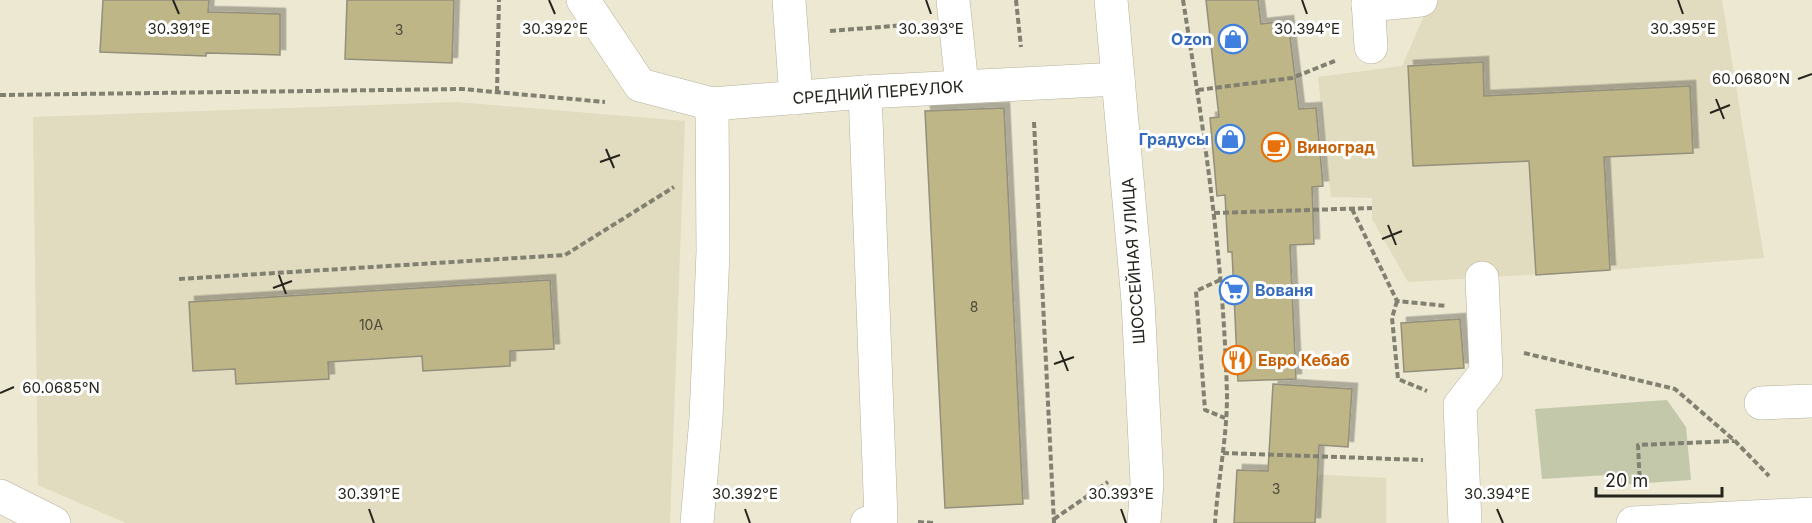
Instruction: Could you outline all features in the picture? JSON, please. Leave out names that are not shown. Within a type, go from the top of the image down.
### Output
[{"type":"main road","name":"СРЕДНИЙ ПЕРЕУЛОК","points":[[583,0],[640,86],[712,104],[962,86],[1118,79]]},
{"type":"main road","points":[[789,0],[796,98]]},
{"type":"main road","name":"ШОССЕЙНАЯ УЛИЦА","points":[[1111,0],[1138,301],[1147,483],[1144,523]]},
{"type":"main road","points":[[1371,47],[1368,2],[1421,0]]},
{"type":"main road","points":[[954,10],[962,86]]},
{"type":"main road","points":[[866,92],[881,519],[867,523]]},
{"type":"main road","points":[[697,523],[706,418],[713,252],[712,104]]},
{"type":"main road","points":[[1465,523],[1460,405],[1486,372],[1482,278]]},
{"type":"main road","points":[[1761,403],[1812,400]]},
{"type":"main road","points":[[0,496],[54,523]]},
{"type":"main road","points":[[1634,523],[1809,514]]},
{"type":"path","points":[[497,92],[499,0]]},
{"type":"path","points":[[1016,0],[1022,59],[1034,108],[1054,521]]},
{"type":"path","points":[[1183,0],[1198,90],[1220,280],[1227,397],[1215,523]]},
{"type":"path","points":[[792,35],[954,10]]},
{"type":"path","points":[[1198,90],[1292,78],[1371,47]]},
{"type":"path","points":[[0,95],[462,89],[612,102]]},
{"type":"path","points":[[179,279],[565,255],[682,182]]},
{"type":"path","points":[[1214,213],[1372,208]]},
{"type":"path","points":[[1352,209],[1397,301],[1392,318],[1398,379],[1460,405]]},
{"type":"path","points":[[1220,280],[1196,291],[1206,410],[1226,418]]},
{"type":"path","points":[[1397,301],[1483,310]]},
{"type":"path","points":[[1485,346],[1507,349],[1675,389],[1735,441],[1809,514]]},
{"type":"path","points":[[1642,523],[1638,445],[1735,441]]},
{"type":"path","points":[[1223,453],[1462,462]]},
{"type":"path","points":[[1054,521],[1110,481]]},
{"type":"shaded area","points":[[1431,0],[1722,0],[1764,258],[1408,282],[1372,219],[1372,198],[1331,197],[1318,77],[1402,66]]},
{"type":"shaded area","points":[[456,102],[685,121],[670,523],[126,523],[38,485],[33,117]]},
{"type":"shaded area","points":[[1237,470],[1386,478],[1386,523],[1234,523]]},
{"type":"green space","points":[[1667,400],[1686,427],[1691,480],[1617,485],[1608,475],[1542,479],[1535,409]]},
{"type":"building","points":[[103,0],[209,0],[208,12],[280,14],[280,55],[206,53],[206,56],[100,52]]},
{"type":"building","points":[[347,0],[454,0],[452,63],[345,59]]},
{"type":"building","points":[[1206,0],[1258,0],[1261,24],[1288,21],[1299,109],[1316,108],[1323,186],[1312,187],[1314,244],[1290,245],[1296,379],[1238,381],[1232,252],[1228,252],[1225,195],[1217,196],[1210,118],[1219,117]]},
{"type":"building","points":[[1483,62],[1484,96],[1690,86],[1693,153],[1604,157],[1610,270],[1536,275],[1529,161],[1413,166],[1408,66]]},
{"type":"building","points":[[1004,108],[1023,504],[945,508],[925,111]]},
{"type":"building","points":[[550,280],[554,349],[510,351],[510,366],[423,371],[422,356],[328,362],[329,379],[236,384],[235,369],[193,371],[189,302]]},
{"type":"building","points":[[1460,319],[1464,368],[1404,372],[1401,323]]},
{"type":"building","points":[[1273,384],[1352,389],[1348,447],[1319,445],[1315,523],[1234,523],[1237,470],[1268,471]]},
{"type":"place","name":"Ozon","points":[[1233,39]]},
{"type":"place","name":"Градусы","points":[[1230,139]]},
{"type":"place","name":"Виноград","points":[[1276,147]]},
{"type":"place","name":"Вованя","points":[[1234,290]]},
{"type":"place","name":"Евро Кебаб","points":[[1237,360]]}]
